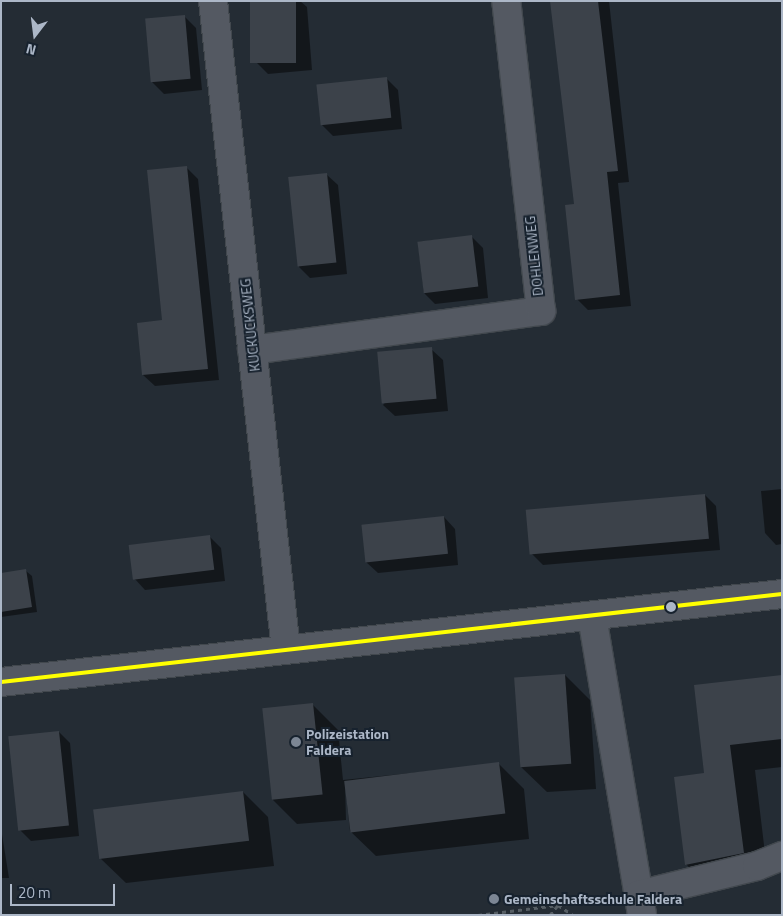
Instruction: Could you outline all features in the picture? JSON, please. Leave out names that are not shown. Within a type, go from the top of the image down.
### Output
[{"type":"street","name":"KUCKUCKSWEG","points":[[213,1],[286,650]]},
{"type":"street","name":"DOHLENWEG","points":[[252,350],[541,311],[506,1]]},
{"type":"street","points":[[1,682],[782,594]]},
{"type":"street","points":[[592,616],[640,905],[782,856]]},
{"type":"path","points":[[478,915],[558,905],[640,905]]},
{"type":"path","points":[[550,915],[558,905]]},
{"type":"path","points":[[558,905],[573,915]]},
{"type":"building","points":[[250,1],[296,1],[296,63],[250,63]]},
{"type":"building","points":[[550,1],[598,1],[618,171],[607,172],[620,295],[575,300],[565,205],[574,204]]},
{"type":"building","points":[[185,15],[191,79],[151,82],[145,18]]},
{"type":"building","points":[[387,77],[391,118],[321,125],[316,84]]},
{"type":"building","points":[[187,166],[208,369],[142,375],[137,323],[162,320],[147,170]]},
{"type":"building","points":[[327,173],[336,263],[298,267],[288,177]]},
{"type":"building","points":[[472,235],[478,287],[424,293],[417,242]]},
{"type":"building","points":[[432,347],[437,399],[382,404],[377,352]]},
{"type":"building","points":[[705,494],[709,539],[530,555],[526,510]]},
{"type":"building","points":[[444,516],[448,554],[365,562],[361,525]]},
{"type":"building","points":[[210,535],[214,570],[133,580],[129,545]]},
{"type":"building","points":[[26,569],[32,607],[1,612],[1,573]]},
{"type":"building","points":[[565,674],[571,764],[520,767],[514,678]]},
{"type":"building","points":[[782,675],[782,739],[730,745],[744,853],[685,865],[674,777],[704,773],[694,685]]},
{"type":"building","points":[[313,703],[323,794],[272,800],[262,708]]},
{"type":"building","points":[[59,731],[69,825],[18,831],[8,736]]},
{"type":"building","points":[[499,762],[505,814],[351,833],[344,781]]},
{"type":"building","points":[[243,791],[249,841],[99,859],[93,809]]},
{"type":"transit line","points":[[1,682],[782,594]]},
{"type":"place","name":"Polizeistation Faldera","points":[[296,742]]},
{"type":"place","name":"Gemeinschaftsschule Faldera","points":[[494,899]]}]
